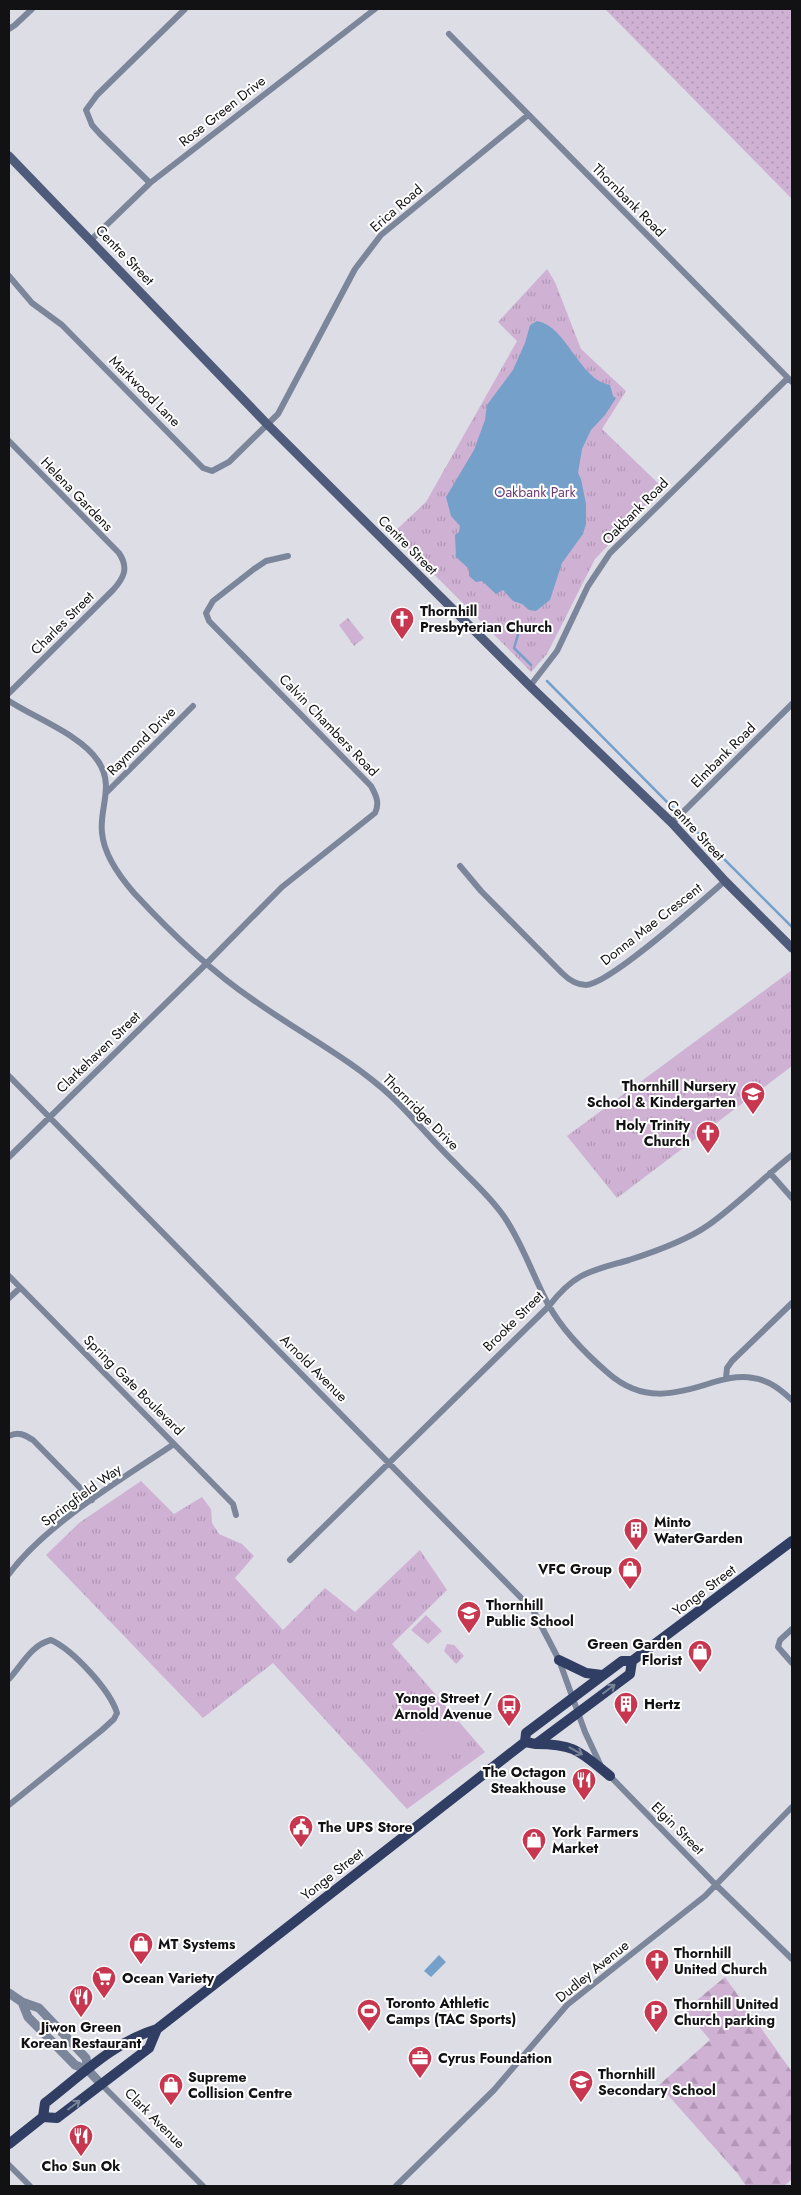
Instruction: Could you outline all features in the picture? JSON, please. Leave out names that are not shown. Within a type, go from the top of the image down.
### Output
[{"type":"main road","name":"Centre Street","points":[[9,156],[268,425],[530,686],[672,823],[725,881],[792,948]]},
{"type":"main road","name":"Yonge Street","points":[[530,1743],[526,1733],[622,1661],[632,1661],[792,1541]]},
{"type":"main road","points":[[559,1660],[586,1673],[602,1675]]},
{"type":"main road","name":"Yonge Street","points":[[9,2144],[43,2116],[46,2103],[88,2070],[139,2034],[157,2029],[530,1743],[578,1713],[630,1674],[632,1661]]},
{"type":"main road","points":[[530,1743],[567,1746],[580,1752],[610,1776]]},
{"type":"main road","name":"Yonge Street","points":[[43,2116],[57,2118],[149,2048],[157,2029]]},
{"type":"street","points":[[9,29],[32,9]]},
{"type":"street","points":[[150,183],[92,125],[86,110],[97,95],[186,9]]},
{"type":"street","name":"Rose Green Drive","points":[[91,240],[150,183],[375,9]]},
{"type":"street","name":"Thornbank Road","points":[[449,34],[790,380]]},
{"type":"street","name":"Erica Road","points":[[268,425],[278,414],[355,269],[381,235],[528,115]]},
{"type":"street","name":"Markwood Lane","points":[[9,276],[32,303],[62,325],[203,468],[212,471],[230,462],[268,425]]},
{"type":"street","name":"Oakbank Road","points":[[530,686],[557,651],[588,586],[610,553],[790,380]]},
{"type":"street","name":"Helena Gardens","points":[[9,441],[118,553],[125,566]]},
{"type":"street","name":"Calvin Chambers Road","points":[[205,965],[282,887],[375,813],[378,807],[376,795],[371,786],[209,621],[206,613],[213,601],[266,561],[288,556]]},
{"type":"street","name":"Charles Street","points":[[9,693],[113,590],[122,580],[125,566]]},
{"type":"street","name":"Thornridge Drive","points":[[9,702],[69,736],[92,752],[100,762],[105,776],[106,793],[102,833],[112,863],[133,892],[205,965],[252,1000],[364,1075],[392,1098],[493,1202],[505,1218],[549,1306],[567,1331],[593,1359],[620,1383],[634,1390],[662,1395],[681,1392],[726,1378],[753,1378],[768,1382],[792,1400]]},
{"type":"street","name":"Elmbank Road","points":[[672,823],[792,704]]},
{"type":"street","name":"Raymond Drive","points":[[106,793],[194,706]]},
{"type":"street","name":"Donna Mae Crescent","points":[[460,866],[481,891],[570,981],[586,985],[616,971],[725,881]]},
{"type":"street","name":"Clarkehaven Street","points":[[9,1157],[205,965]]},
{"type":"street","name":"Arnold Avenue","points":[[9,1076],[533,1610],[559,1660],[573,1698]]},
{"type":"street","name":"Brooke Street","points":[[290,1560],[388,1461],[549,1306],[558,1293],[594,1269],[629,1260],[682,1239],[706,1226],[792,1155]]},
{"type":"street","points":[[770,1173],[792,1198]]},
{"type":"street","name":"Spring Gate Boulevard","points":[[9,1276],[232,1504],[236,1515]]},
{"type":"street","points":[[9,1298],[20,1288]]},
{"type":"street","points":[[726,1378],[727,1368],[732,1361],[792,1303]]},
{"type":"street","points":[[9,1436],[14,1433],[25,1434],[33,1440],[92,1500]]},
{"type":"street","name":"Springfield Way","points":[[9,1574],[41,1539],[92,1500],[174,1444]]},
{"type":"street","points":[[792,1629],[780,1640],[778,1647],[792,1664]]},
{"type":"street","points":[[9,1679],[32,1650],[42,1642],[51,1640],[65,1648],[90,1675],[114,1704],[117,1713],[114,1719],[102,1730],[9,1805]]},
{"type":"street","name":"Elgin Street","points":[[573,1698],[598,1761],[610,1776],[715,1884],[792,1959]]},
{"type":"street","name":"Dudley Avenue","points":[[396,2186],[494,2090],[567,2005],[704,1896],[792,1807]]},
{"type":"street","points":[[9,1993],[22,2002],[39,2008],[86,2058],[88,2070]]},
{"type":"street","points":[[22,2002],[28,2017],[40,2030],[75,2065],[88,2070]]},
{"type":"street","name":"Clark Avenue","points":[[88,2070],[203,2186]]},
{"type":"street","points":[[9,2165],[30,2186]]},
{"type":"green space","points":[[605,9],[792,9],[792,199]]},
{"type":"green space","name":"Oakbank Park","points":[[547,269],[555,282],[581,349],[626,391],[602,429],[663,488],[595,559],[547,654],[531,672],[393,533],[426,502],[517,341],[498,322]]},
{"type":"green space","points":[[348,618],[364,638],[354,646],[339,625]]},
{"type":"green space","points":[[792,970],[792,1066],[617,1198],[567,1136]]},
{"type":"green space","points":[[141,1481],[174,1514],[202,1497],[211,1509],[212,1523],[219,1534],[242,1544],[254,1556],[235,1578],[283,1630],[325,1588],[355,1612],[420,1550],[447,1590],[392,1644],[485,1752],[407,1809],[273,1663],[203,1718],[46,1555],[79,1523]]},
{"type":"green space","points":[[426,1615],[442,1631],[428,1644],[411,1630]]},
{"type":"green space","points":[[447,1644],[454,1645],[464,1656],[456,1664],[444,1651]]},
{"type":"green space","points":[[441,1707],[465,1736],[446,1752],[431,1748],[421,1735],[426,1720]]},
{"type":"green space","points":[[725,1977],[792,2072],[792,2179],[784,2186],[746,2186],[738,2174],[659,2085],[710,2040],[685,2010]]},
{"type":"water","points":[[537,321],[557,332],[590,374],[599,381],[610,385],[613,396],[616,398],[605,415],[591,430],[582,449],[578,473],[586,504],[586,524],[583,534],[562,563],[550,600],[536,611],[529,610],[522,604],[513,601],[503,590],[496,594],[482,581],[476,582],[469,576],[469,569],[456,557],[455,535],[459,532],[460,526],[451,516],[446,497],[474,450],[485,420],[487,405],[513,370],[525,343],[530,325]]},
{"type":"water","points":[[439,1955],[446,1962],[431,1977],[424,1971]]},
{"type":"waterway","points":[[520,628],[514,648],[531,665]]},
{"type":"waterway","points":[[547,681],[675,810]]},
{"type":"waterway","points":[[686,821],[792,927]]},
{"type":"place","name":"Thornhill Presbyterian Church","points":[[402,640]]},
{"type":"place","name":"Thornhill Nursery School & Kindergarten","points":[[753,1115]]},
{"type":"place","name":"Holy Trinity Church","points":[[708,1154]]},
{"type":"place","name":"Minto WaterGarden","points":[[636,1551]]},
{"type":"place","name":"VFC Group","points":[[630,1590]]},
{"type":"place","name":"Thornhill Public School","points":[[469,1634]]},
{"type":"place","name":"Green Garden Florist","points":[[700,1673]]},
{"type":"place","name":"Hertz","points":[[626,1725]]},
{"type":"place","name":"Yonge Street / Arnold Avenue","points":[[509,1727]]},
{"type":"place","name":"The Octagon Steakhouse","points":[[584,1801]]},
{"type":"place","name":"The UPS Store","points":[[301,1848]]},
{"type":"place","name":"York Farmers Market","points":[[534,1861]]},
{"type":"place","name":"MT Systems","points":[[141,1965]]},
{"type":"place","name":"Thornhill United Church","points":[[657,1982]]},
{"type":"place","name":"Ocean Variety","points":[[104,1999]]},
{"type":"place","name":"Jiwon Green Korean Restaurant","points":[[81,2018]]},
{"type":"place","name":"Toronto Athletic Camps (TAC Sports)","points":[[369,2032]]},
{"type":"place","name":"Thornhill United Church parking","points":[[656,2033]]},
{"type":"place","name":"Cyrus Foundation","points":[[420,2079]]},
{"type":"place","name":"Thornhill Secondary School","points":[[581,2103]]},
{"type":"place","name":"Supreme Collision Centre","points":[[171,2106]]},
{"type":"place","name":"Cho Sun Ok","points":[[81,2157]]}]
